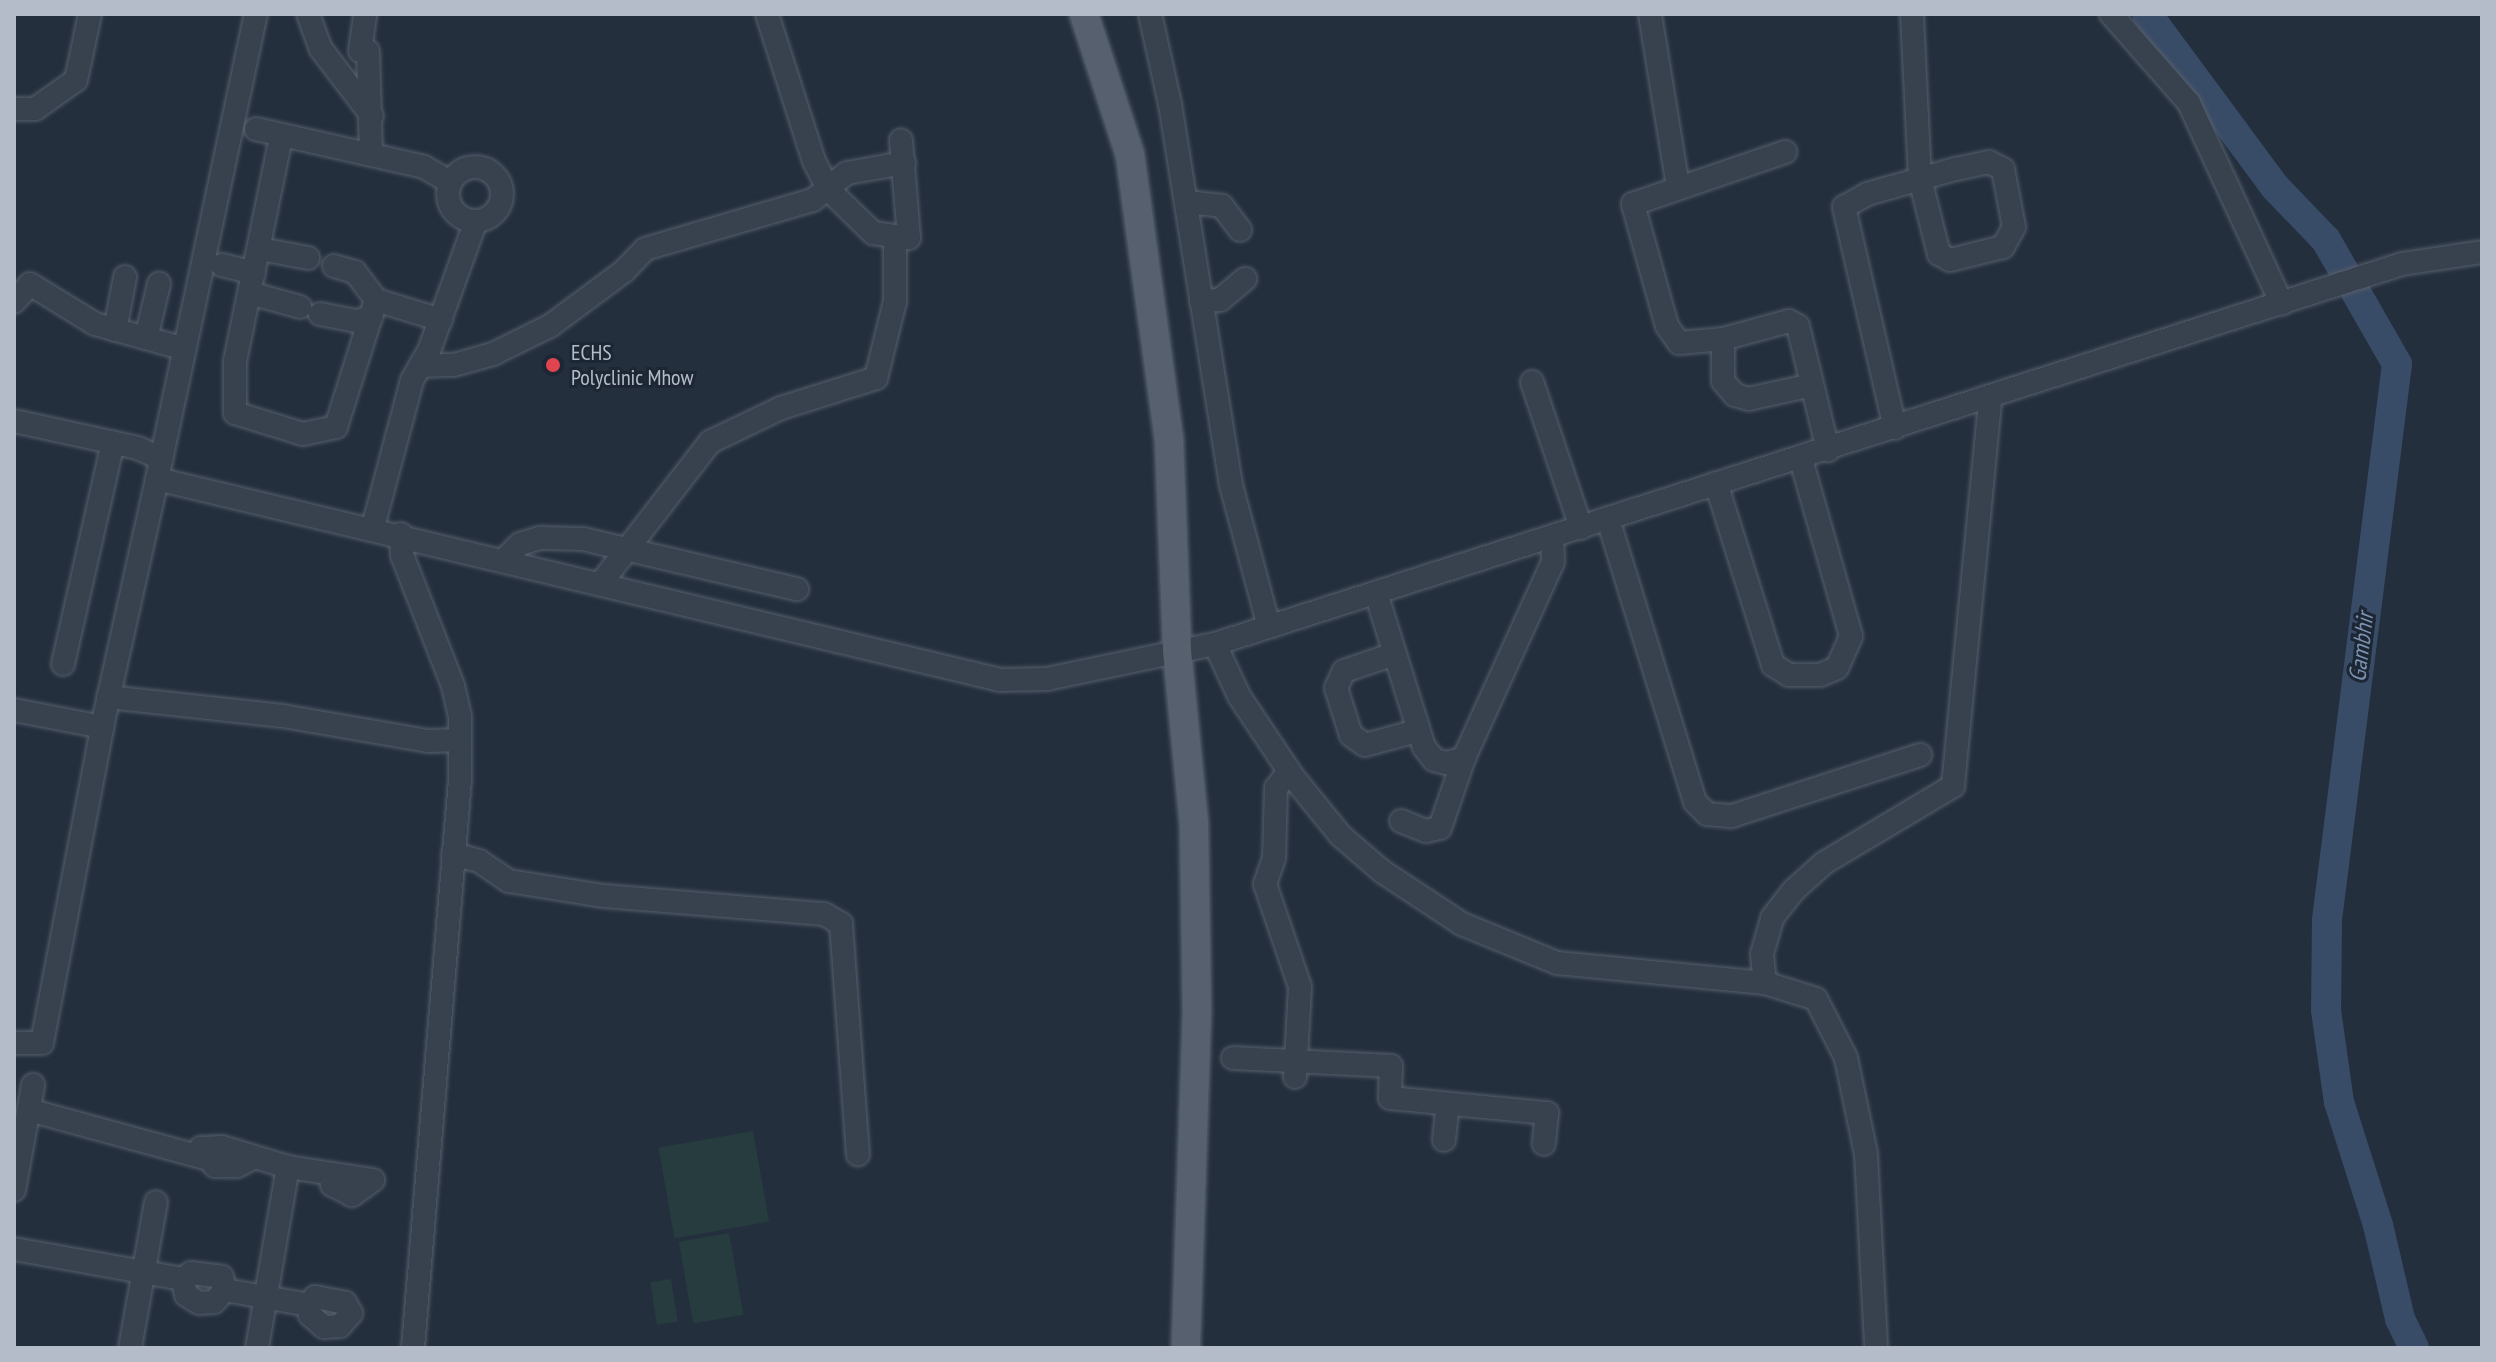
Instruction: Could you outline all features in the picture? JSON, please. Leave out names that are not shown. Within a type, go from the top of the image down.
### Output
[{"type":"main road","points":[[1084,14],[1130,155],[1169,439],[1177,651],[1195,871],[1192,1240],[1186,1348]]},
{"type":"street","points":[[14,109],[35,109],[76,80],[90,14]]},
{"type":"street","points":[[14,1043],[42,1043],[108,697],[160,469],[256,14]]},
{"type":"street","points":[[308,14],[321,49],[372,116]]},
{"type":"street","points":[[365,14],[364,51],[372,116],[371,155]]},
{"type":"street","points":[[767,14],[814,161],[829,190],[873,233],[909,238],[901,140]]},
{"type":"street","points":[[1150,14],[1186,202],[1231,485],[1269,627]]},
{"type":"street","points":[[1650,14],[1678,187]]},
{"type":"street","points":[[1895,428],[1844,207],[1867,194],[1920,179],[1989,162],[2003,169],[2014,227],[2003,247],[1950,260],[1939,254],[1920,179],[1912,14]]},
{"type":"street","points":[[2111,14],[2189,103],[2282,304]]},
{"type":"street","points":[[256,129],[424,167],[448,181]]},
{"type":"street","points":[[279,147],[235,361],[235,413],[303,434],[336,427],[374,308],[355,272],[334,266]]},
{"type":"street","points":[[1785,152],[1633,204],[1667,326],[1679,343],[1723,339],[1789,321],[1798,326],[1828,450]]},
{"type":"street","points":[[420,366],[454,365],[493,354],[550,326],[624,271],[645,249],[813,200],[847,173],[904,163]]},
{"type":"street","points":[[373,527],[408,394],[441,320],[475,223],[499,209],[503,193],[497,178],[486,169],[472,168],[448,181]]},
{"type":"street","points":[[448,181],[447,200],[457,213],[475,223]]},
{"type":"street","points":[[1186,202],[1222,206],[1240,230]]},
{"type":"street","points":[[601,583],[710,442],[781,408],[876,378],[895,301],[895,238]]},
{"type":"street","points":[[260,249],[308,258]]},
{"type":"street","points":[[14,421],[113,443],[160,469],[401,534],[1000,680],[1047,679],[1215,644],[1716,483],[1990,399],[2402,264],[2482,252]]},
{"type":"street","points":[[222,265],[310,310],[357,321],[374,308],[441,320]]},
{"type":"street","points":[[115,330],[125,277]]},
{"type":"street","points":[[1201,301],[1220,300],[1245,279]]},
{"type":"street","points":[[14,302],[30,284],[95,324],[185,349]]},
{"type":"street","points":[[146,338],[159,284]]},
{"type":"street","points":[[1723,339],[1723,381],[1735,395],[1749,399],[1812,385]]},
{"type":"street","points":[[1532,382],[1581,528]]},
{"type":"street","points":[[1765,983],[1762,954],[1772,918],[1794,890],[1824,863],[1953,786],[1990,399]]},
{"type":"street","points":[[63,664],[113,443]]},
{"type":"street","points":[[1716,483],[1773,665],[1789,675],[1820,675],[1837,668],[1851,636],[1801,459]]},
{"type":"street","points":[[1608,519],[1690,787],[1707,814],[1732,816],[1920,755]]},
{"type":"street","points":[[401,534],[402,555],[453,686],[460,740],[413,1348]]},
{"type":"street","points":[[1401,821],[1426,831],[1440,828],[1464,758],[1553,562],[1552,537]]},
{"type":"street","points":[[505,559],[520,544],[540,538],[583,539],[797,589]]},
{"type":"street","points":[[1376,593],[1417,731],[1434,760],[1447,763],[1464,758]]},
{"type":"street","points":[[1215,644],[1239,696],[1289,771],[1341,836],[1383,872],[1462,924],[1557,963],[1765,983],[1816,999],[1846,1058],[1866,1154],[1876,1348]]},
{"type":"street","points":[[1394,654],[1344,671],[1336,688],[1351,735],[1365,745],[1417,731]]},
{"type":"street","points":[[108,697],[283,716],[428,741],[460,740]]},
{"type":"street","points":[[14,710],[102,727]]},
{"type":"street","points":[[1289,771],[1276,788],[1274,858],[1265,884],[1300,987],[1295,1069]]},
{"type":"street","points":[[453,854],[479,861],[509,881],[604,896],[824,914],[841,924],[858,1154]]},
{"type":"street","points":[[1233,1058],[1295,1069],[1391,1066],[1390,1098],[1547,1113],[1544,1144]]},
{"type":"street","points":[[14,1190],[33,1085]]},
{"type":"street","points":[[1444,1140],[1448,1104]]},
{"type":"street","points":[[29,1110],[204,1158],[215,1166],[237,1166],[251,1159],[331,1175]]},
{"type":"street","points":[[257,1348],[288,1167]]},
{"type":"street","points":[[130,1348],[156,1202]]},
{"type":"street","points":[[14,1249],[183,1279],[191,1273],[222,1277],[225,1290],[309,1305]]},
{"type":"green space","points":[[753,1131],[769,1222],[674,1238],[658,1148]]},
{"type":"green space","points":[[729,1233],[743,1315],[693,1324],[679,1242]]},
{"type":"green space","points":[[671,1279],[678,1321],[657,1325],[650,1282]]},
{"type":"waterway","name":"Gambhir","points":[[2147,14],[2275,187],[2326,240],[2397,364],[2327,920],[2326,1010],[2339,1102],[2378,1225],[2400,1319],[2414,1348]]},
{"type":"place","name":"ECHS Polyclinic Mhow","points":[[553,365]]}]
